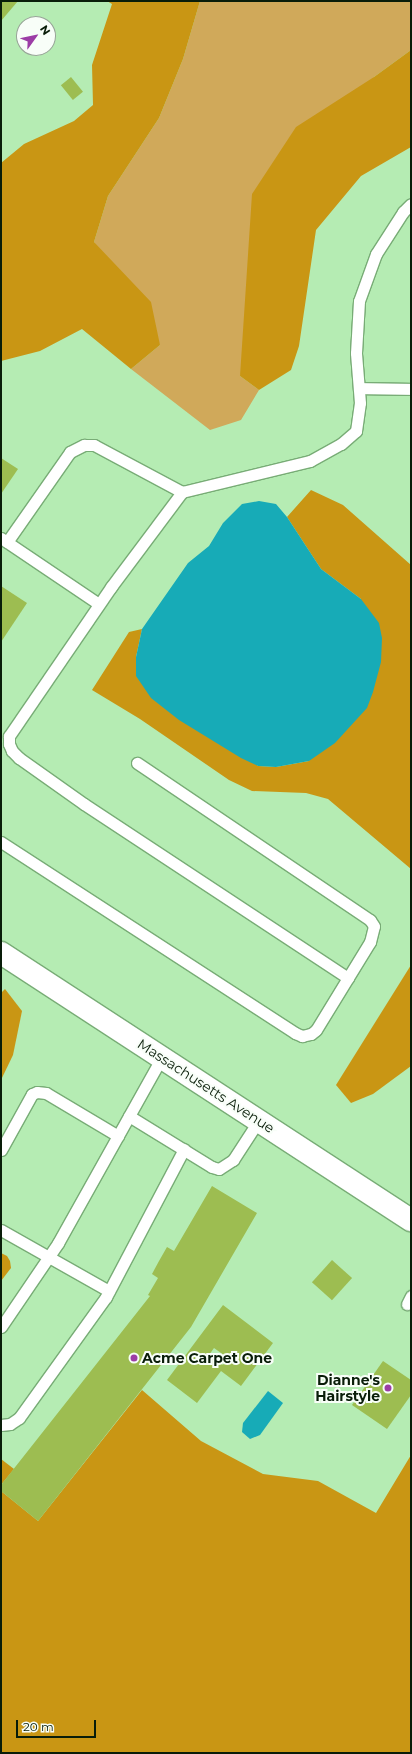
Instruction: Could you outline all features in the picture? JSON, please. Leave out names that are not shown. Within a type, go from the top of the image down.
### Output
[{"type":"main road","name":"Massachusetts Avenue","points":[[1,953],[260,1120],[411,1220]]},
{"type":"lane","points":[[348,978],[84,804],[19,758],[12,751],[9,744],[9,736],[99,604],[182,492],[310,461],[341,444],[356,431],[360,403],[356,353],[359,301],[376,254],[403,212],[411,204]]},
{"type":"lane","points":[[358,388],[411,389]]},
{"type":"lane","points":[[99,604],[4,540],[70,452],[84,445],[94,445],[182,492]]},
{"type":"lane","points":[[1,842],[302,1036],[311,1034],[316,1030],[370,942],[374,932],[374,926],[370,920],[137,762]]},
{"type":"lane","points":[[1,1327],[49,1257],[162,1057]]},
{"type":"lane","points":[[1,1150],[32,1094],[37,1092],[46,1093],[118,1136]]},
{"type":"lane","points":[[129,1116],[212,1167],[219,1169],[233,1160],[260,1120]]},
{"type":"lane","points":[[1,1426],[10,1424],[19,1418],[110,1291],[184,1149]]},
{"type":"lane","points":[[1,1230],[110,1291]]},
{"type":"shaded area","points":[[107,1],[200,1],[183,59],[159,118],[108,196],[94,242],[151,302],[160,345],[131,369],[82,329],[40,351],[1,361],[1,163],[24,144],[74,121],[93,105],[92,65],[112,4]]},
{"type":"shaded area","points":[[200,1],[411,1],[411,50],[374,77],[240,376],[259,390],[241,420],[210,430],[131,369],[160,345],[94,242],[108,196],[159,118],[183,59]]},
{"type":"shaded area","points":[[411,50],[411,147],[361,176],[316,230],[299,346],[291,370],[259,390],[240,376],[252,194],[296,127],[374,77]]},
{"type":"shaded area","points":[[311,490],[343,505],[411,565],[411,869],[328,799],[306,793],[252,791],[229,780],[140,719],[92,690],[129,632],[142,629],[136,657],[258,766],[276,767],[309,761],[361,599],[321,569],[287,517]]},
{"type":"shaded area","points":[[411,965],[411,1066],[373,1094],[351,1103],[336,1085]]},
{"type":"shaded area","points":[[5,989],[22,1011],[13,1055],[1,1080],[1,993]]},
{"type":"shaded area","points":[[1,1253],[7,1256],[10,1261],[11,1268],[1,1281]]},
{"type":"shaded area","points":[[142,1390],[201,1441],[263,1474],[318,1481],[376,1513],[411,1455],[411,1753],[1,1753],[1,1491],[38,1521]]},
{"type":"shaded area","points":[[1,1459],[14,1469],[1,1485]]},
{"type":"water","points":[[259,501],[276,504],[287,517],[321,569],[361,599],[379,623],[382,638],[381,662],[367,708],[335,743],[309,761],[276,767],[258,766],[241,758],[179,720],[151,698],[136,676],[136,657],[142,629],[188,563],[209,546],[223,523],[242,504]]},
{"type":"water","points":[[268,1391],[283,1403],[260,1435],[250,1439],[242,1432],[243,1423]]},
{"type":"building","points":[[1,1],[18,1],[1,21]]},
{"type":"building","points":[[71,77],[83,92],[73,100],[61,85]]},
{"type":"building","points":[[1,458],[18,469],[1,494]]},
{"type":"building","points":[[1,586],[27,603],[1,642]]},
{"type":"building","name":"Acme Carpet One","points":[[212,1186],[257,1213],[191,1327],[38,1521],[1,1491],[1,1485],[150,1296],[148,1295],[158,1278],[152,1274],[159,1261],[167,1247],[174,1251]]},
{"type":"building","points":[[332,1260],[352,1278],[332,1300],[312,1282]]},
{"type":"building","points":[[223,1305],[273,1343],[241,1386],[221,1371],[197,1403],[167,1380]],"holes":[[[214,1348],[228,1358],[223,1365],[209,1355]]]},
{"type":"building","name":"Dianne's Hairstyle","points":[[383,1361],[411,1380],[411,1395],[387,1429],[352,1405]]},
{"type":"place","name":"Acme Carpet One","points":[[134,1358]]},
{"type":"place","name":"Dianne's Hairstyle","points":[[388,1388]]}]
